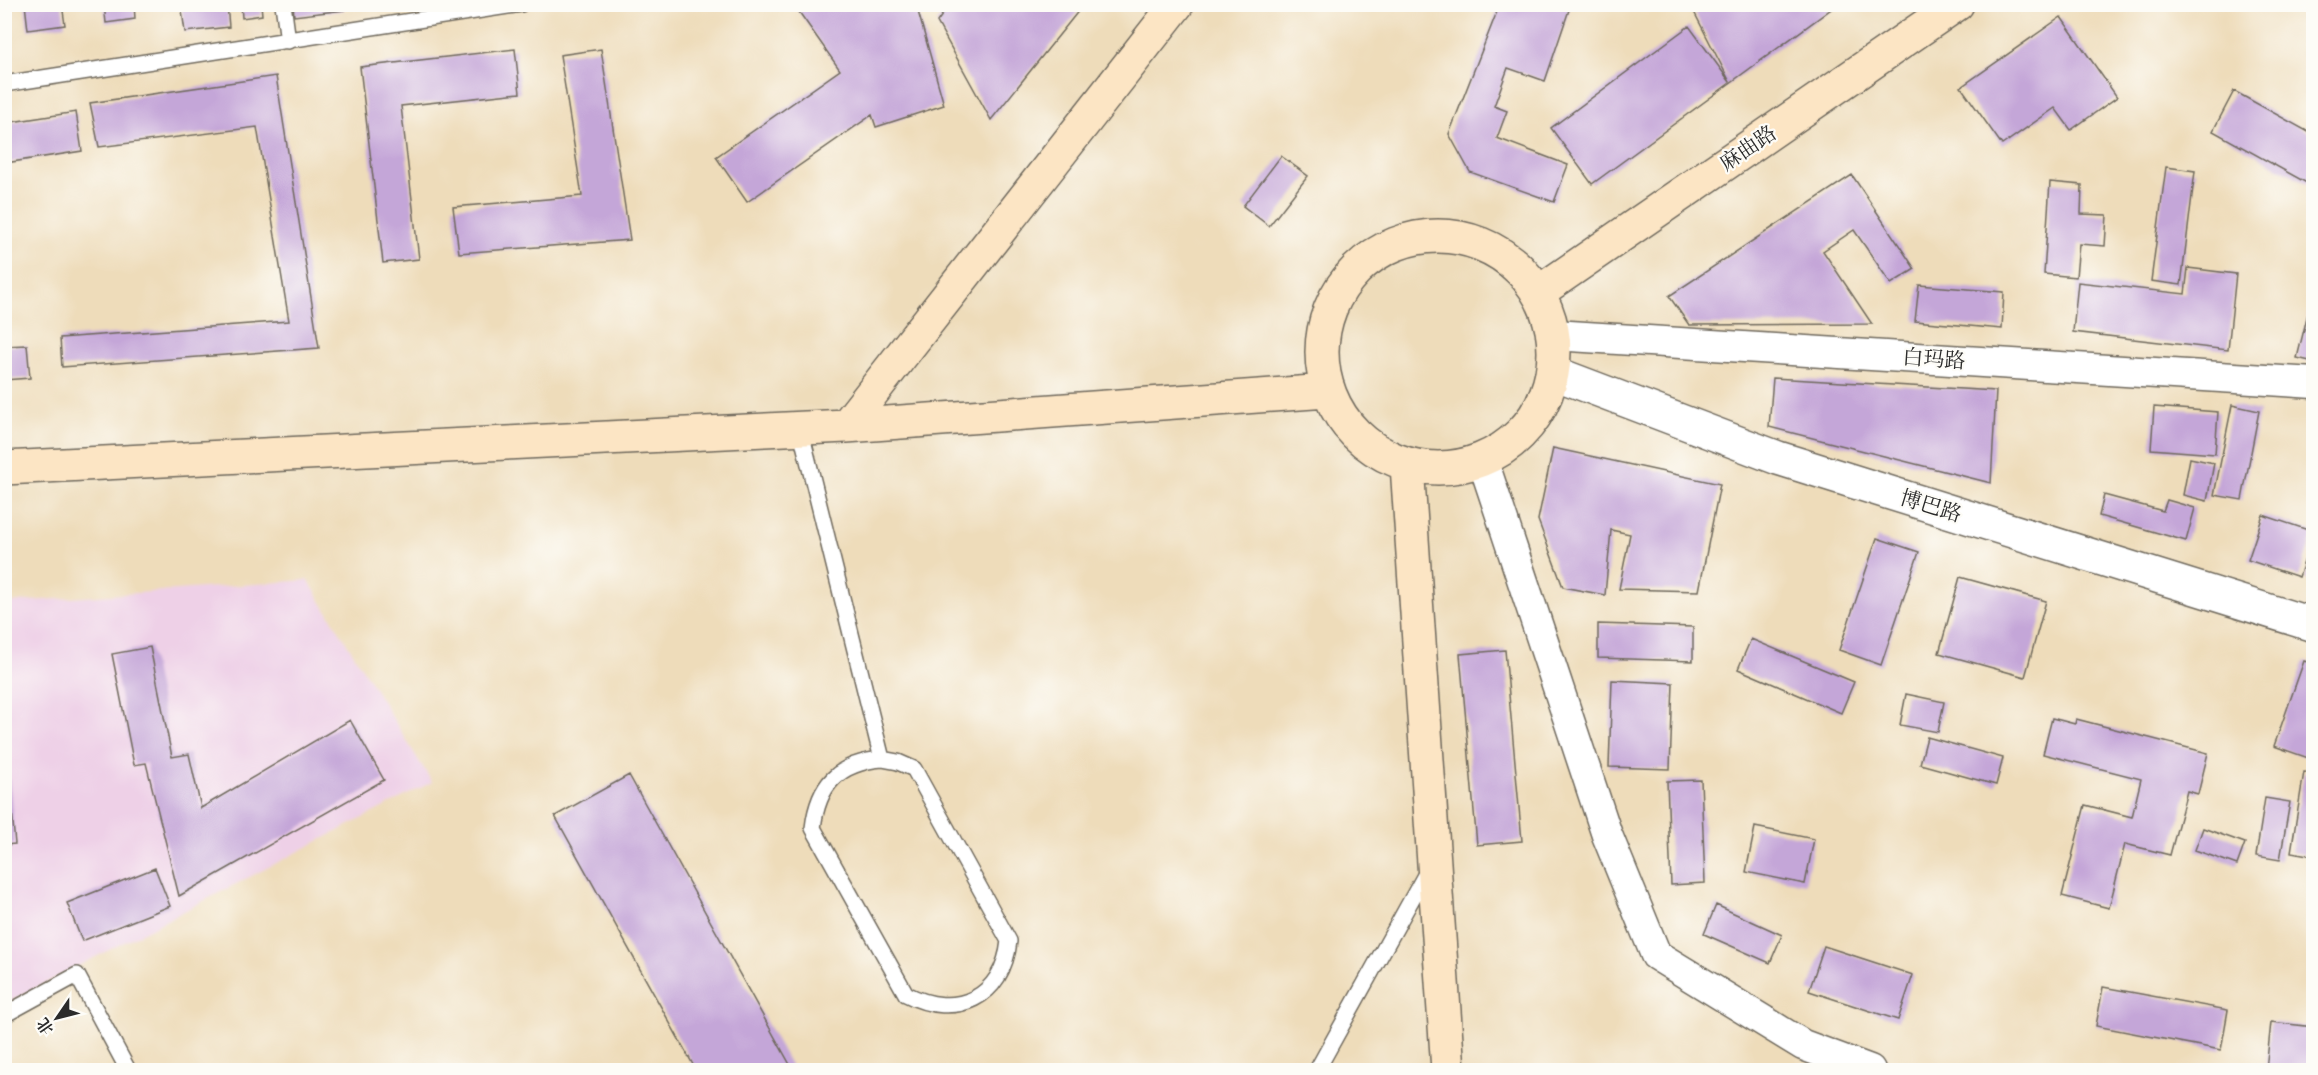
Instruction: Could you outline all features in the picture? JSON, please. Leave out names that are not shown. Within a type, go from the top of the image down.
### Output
[{"type":"main road","points":[[846,426],[1177,4]]},
{"type":"main road","name":"麻曲路","points":[[1539,292],[1957,4]]},
{"type":"main road","points":[[1460,236],[1505,255],[1539,292],[1554,335],[1554,373],[1540,410],[1515,440],[1483,461],[1446,469],[1407,465],[1373,450],[1346,424],[1327,391],[1321,342],[1334,295],[1366,257],[1411,237],[1460,236]]},
{"type":"main road","points":[[4,468],[846,426],[1327,391]]},
{"type":"main road","points":[[1407,465],[1448,1071]]},
{"type":"street","name":"白玛路","points":[[1554,335],[2313,383]]},
{"type":"street","name":"博巴路","points":[[1554,373],[1778,458],[2313,625]]},
{"type":"street","points":[[1483,461],[1607,835],[1656,955],[1803,1045],[1870,1071]]},
{"type":"lane","points":[[283,4],[288,41]]},
{"type":"lane","points":[[4,84],[521,4]]},
{"type":"lane","points":[[800,428],[882,759]]},
{"type":"lane","points":[[882,759],[898,762],[914,770],[1010,941],[1007,958],[990,988],[976,998],[959,1005],[940,1006],[922,1003],[906,994],[813,828],[815,809],[822,792],[834,777],[849,766],[882,759]]},
{"type":"lane","points":[[1317,1071],[1434,859]]},
{"type":"lane","points":[[4,1015],[77,975],[128,1071]]},
{"type":"shaded area","points":[[308,580],[432,782],[5,1004],[5,603]]},
{"type":"building","points":[[25,4],[62,4],[65,25],[28,30]]},
{"type":"building","points":[[104,4],[134,4],[135,19],[106,23]]},
{"type":"building","points":[[181,4],[227,4],[229,27],[185,32]]},
{"type":"building","points":[[241,4],[261,4],[262,15],[242,18]]},
{"type":"building","points":[[293,4],[343,4],[344,10],[294,16]]},
{"type":"building","points":[[810,4],[916,4],[944,105],[876,127],[872,115],[747,202],[716,157],[840,70],[797,9]]},
{"type":"building","points":[[950,4],[1084,4],[991,120],[937,22]]},
{"type":"building","points":[[1500,4],[1571,4],[1545,81],[1508,68],[1494,106],[1507,111],[1497,138],[1568,165],[1554,202],[1470,172],[1449,134]]},
{"type":"building","points":[[1690,4],[1838,4],[1592,184],[1551,128],[1689,26],[1730,82]]},
{"type":"building","points":[[2061,17],[2117,97],[2071,130],[2055,108],[2002,145],[1961,87]]},
{"type":"building","points":[[515,49],[520,93],[401,106],[419,259],[383,263],[360,67]]},
{"type":"building","points":[[601,49],[630,240],[459,253],[453,207],[582,196],[560,55]]},
{"type":"building","points":[[276,76],[319,348],[62,367],[60,338],[289,321],[257,127],[99,147],[90,103]]},
{"type":"building","points":[[2234,91],[2314,135],[2314,187],[2213,131]]},
{"type":"building","points":[[76,112],[82,151],[5,163],[5,123]]},
{"type":"building","points":[[1281,156],[1308,176],[1269,226],[1243,206]]},
{"type":"building","points":[[2166,167],[2195,171],[2181,285],[2151,281]]},
{"type":"building","points":[[1852,175],[1915,269],[1891,284],[1854,230],[1823,251],[1872,324],[1689,325],[1669,296]]},
{"type":"building","points":[[2050,182],[2082,185],[2081,214],[2107,215],[2105,246],[2079,244],[2076,277],[2044,274]]},
{"type":"building","points":[[2188,268],[2236,274],[2228,350],[2073,332],[2078,282],[2185,294]]},
{"type":"building","points":[[1919,285],[2004,292],[2002,329],[1915,321]]},
{"type":"building","points":[[2308,313],[2314,314],[2314,362],[2297,358]]},
{"type":"building","points":[[27,345],[30,378],[4,380],[4,346]]},
{"type":"building","points":[[1773,378],[1996,391],[1991,483],[1769,427]]},
{"type":"building","points":[[2232,405],[2259,411],[2242,500],[2214,495]]},
{"type":"building","points":[[2154,407],[2218,412],[2215,454],[2151,449]]},
{"type":"building","points":[[1553,448],[1720,484],[1699,591],[1619,589],[1630,534],[1611,530],[1605,595],[1563,587],[1538,520]]},
{"type":"building","points":[[2190,458],[2214,463],[2207,501],[2183,495]]},
{"type":"building","points":[[2104,495],[2163,511],[2167,500],[2195,508],[2186,541],[2099,516]]},
{"type":"building","points":[[2263,515],[2314,532],[2299,577],[2248,560]]},
{"type":"building","points":[[1877,538],[1919,552],[1881,665],[1839,650]]},
{"type":"building","points":[[2314,556],[2314,581],[2305,578]]},
{"type":"building","points":[[1960,577],[2046,601],[2025,677],[1939,653]]},
{"type":"building","points":[[1598,624],[1693,627],[1693,661],[1598,658]]},
{"type":"building","points":[[1751,639],[1854,682],[1841,713],[1738,669]]},
{"type":"building","points":[[150,647],[172,757],[189,754],[201,808],[350,720],[384,780],[179,896],[146,763],[134,765],[112,654]]},
{"type":"building","points":[[1505,650],[1522,841],[1477,845],[1460,654]]},
{"type":"building","points":[[2304,661],[2314,664],[2314,760],[2274,746]]},
{"type":"building","points":[[1612,680],[1673,683],[1670,769],[1609,767]]},
{"type":"building","points":[[1906,694],[1944,702],[1938,732],[1900,725]]},
{"type":"building","points":[[2052,718],[2075,724],[2076,719],[2208,753],[2198,794],[2187,791],[2170,855],[2125,844],[2109,908],[2062,896],[2085,805],[2132,817],[2141,779],[2043,754]]},
{"type":"building","points":[[1927,737],[2003,758],[1996,785],[1920,764]]},
{"type":"building","points":[[4,745],[6,745],[15,844],[4,845]]},
{"type":"building","points":[[2304,772],[2314,773],[2314,856],[2291,852]]},
{"type":"building","points":[[629,775],[793,1070],[696,1070],[555,816]]},
{"type":"building","points":[[1701,780],[1705,883],[1671,885],[1667,781]]},
{"type":"building","points":[[2265,798],[2290,802],[2280,860],[2256,856]]},
{"type":"building","points":[[1755,827],[1814,839],[1805,884],[1746,872]]},
{"type":"building","points":[[2203,828],[2245,843],[2237,865],[2195,850]]},
{"type":"building","points":[[155,868],[170,906],[82,941],[67,903]]},
{"type":"building","points":[[1716,905],[1782,935],[1770,963],[1704,934]]},
{"type":"building","points":[[1824,946],[1913,975],[1898,1020],[1809,991]]},
{"type":"building","points":[[2103,987],[2228,1010],[2221,1050],[2096,1026]]},
{"type":"building","points":[[2271,1022],[2314,1027],[2314,1070],[2296,1068],[2296,1070],[2266,1070]]}]
